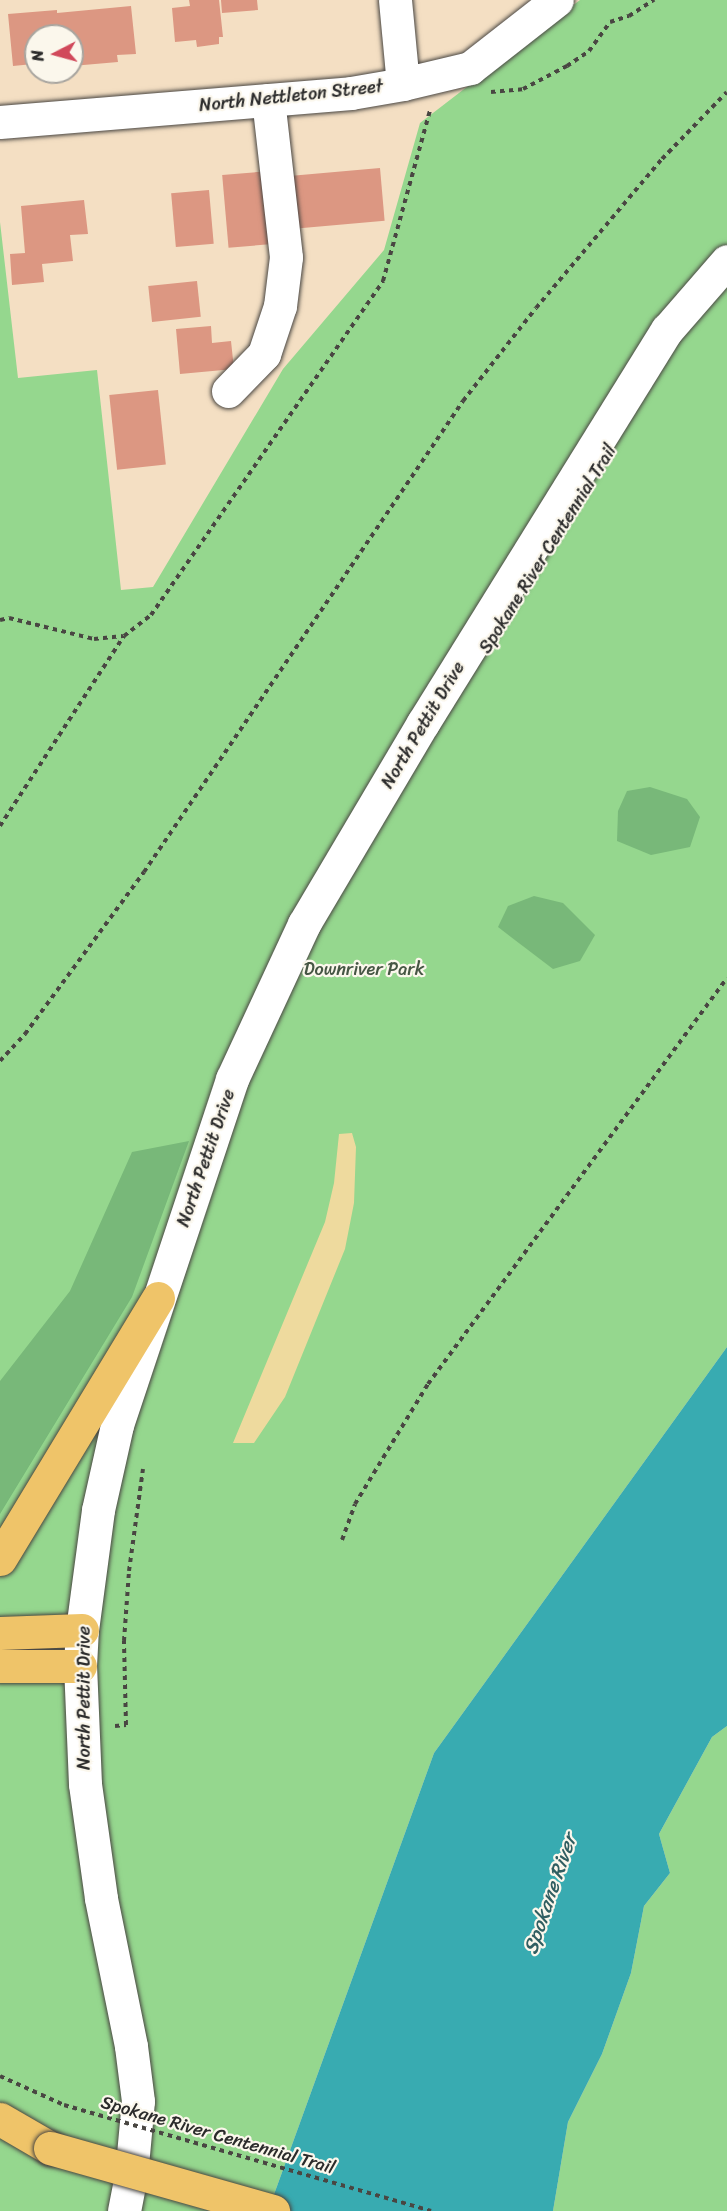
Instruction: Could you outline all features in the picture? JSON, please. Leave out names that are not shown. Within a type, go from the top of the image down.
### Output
[{"type":"main road","points":[[0,1559],[158,1299]]},
{"type":"main road","points":[[0,1633],[82,1630]]},
{"type":"main road","points":[[0,1666],[80,1666]]},
{"type":"main road","points":[[0,2119],[50,2148]]},
{"type":"main road","points":[[0,2132],[273,2211]]},
{"type":"main road","points":[[0,2142],[50,2148]]},
{"type":"street","points":[[395,0],[404,84]]},
{"type":"street","name":"North Nettleton Street","points":[[0,122],[351,93],[404,84],[455,71],[557,0]]},
{"type":"street","points":[[228,391],[264,354],[280,306],[286,257],[268,100]]},
{"type":"street","name":"North Pettit Drive","points":[[124,2211],[131,2176],[138,2102],[131,2046],[101,1898],[84,1784],[80,1666],[82,1630],[98,1510],[117,1425],[232,1079],[304,924],[423,723],[667,330],[727,261]]},
{"type":"path","points":[[0,826],[124,636],[151,615],[383,281],[455,71],[493,94],[523,89],[567,66],[589,51],[610,22],[629,16],[654,0]]},
{"type":"path","points":[[0,1061],[25,1034],[144,872],[463,401],[536,308],[662,159],[727,92]]},
{"type":"path","points":[[0,620],[9,618],[94,639],[124,636]]},
{"type":"path","points":[[342,1540],[355,1504],[428,1384],[727,978]]},
{"type":"path","points":[[116,1726],[126,1725],[124,1641],[136,1515],[146,1457]]},
{"type":"path","name":"Spokane River Centennial Trail","points":[[0,2076],[64,2105],[431,2211]]},
{"type":"green space","name":"Downriver Park","points":[[580,0],[727,0],[727,1347],[434,1753],[268,2211],[0,2211],[0,222],[18,378],[97,370],[121,590],[153,587],[283,369],[384,250],[420,123]]},
{"type":"green space","points":[[650,787],[687,799],[700,817],[690,847],[651,855],[617,841],[618,811],[627,791]]},
{"type":"green space","points":[[534,896],[563,903],[595,935],[580,961],[553,969],[498,927],[508,906]]},
{"type":"green space","points":[[189,1141],[132,1297],[0,1514],[0,1381],[70,1291],[132,1152]]},
{"type":"green space","points":[[727,1726],[727,2211],[553,2211],[568,2122],[602,2054],[631,1973],[644,1906],[670,1873],[659,1834],[712,1737]]},
{"type":"sand","points":[[352,1133],[356,1147],[354,1203],[345,1249],[285,1397],[254,1443],[233,1443],[325,1222],[334,1183],[339,1134]]},
{"type":"water","name":"Spokane River","points":[[727,1347],[727,1726],[712,1737],[659,1834],[670,1873],[644,1906],[631,1973],[602,2054],[568,2122],[553,2211],[268,2211],[434,1753]]},
{"type":"building","points":[[189,0],[219,0],[223,37],[219,37],[219,44],[197,47],[196,40],[175,42],[172,8],[190,6]]},
{"type":"building","points":[[221,0],[257,0],[258,10],[222,13]]},
{"type":"building","points":[[131,6],[136,54],[117,55],[118,62],[84,65],[84,24],[24,24],[24,65],[13,66],[8,14],[57,10],[57,13]]},
{"type":"building","points":[[380,168],[385,221],[297,228],[292,176]]},
{"type":"building","points":[[269,171],[275,244],[229,248],[222,175]]},
{"type":"building","points":[[209,190],[214,244],[176,247],[171,193]]},
{"type":"building","points":[[84,200],[88,234],[70,235],[73,261],[42,264],[44,282],[12,285],[10,254],[25,253],[21,206]]},
{"type":"building","points":[[197,281],[201,317],[152,322],[148,286]]},
{"type":"building","points":[[211,326],[212,343],[231,341],[234,369],[180,374],[176,329]]},
{"type":"building","points":[[158,390],[166,465],[117,470],[109,395]]}]
